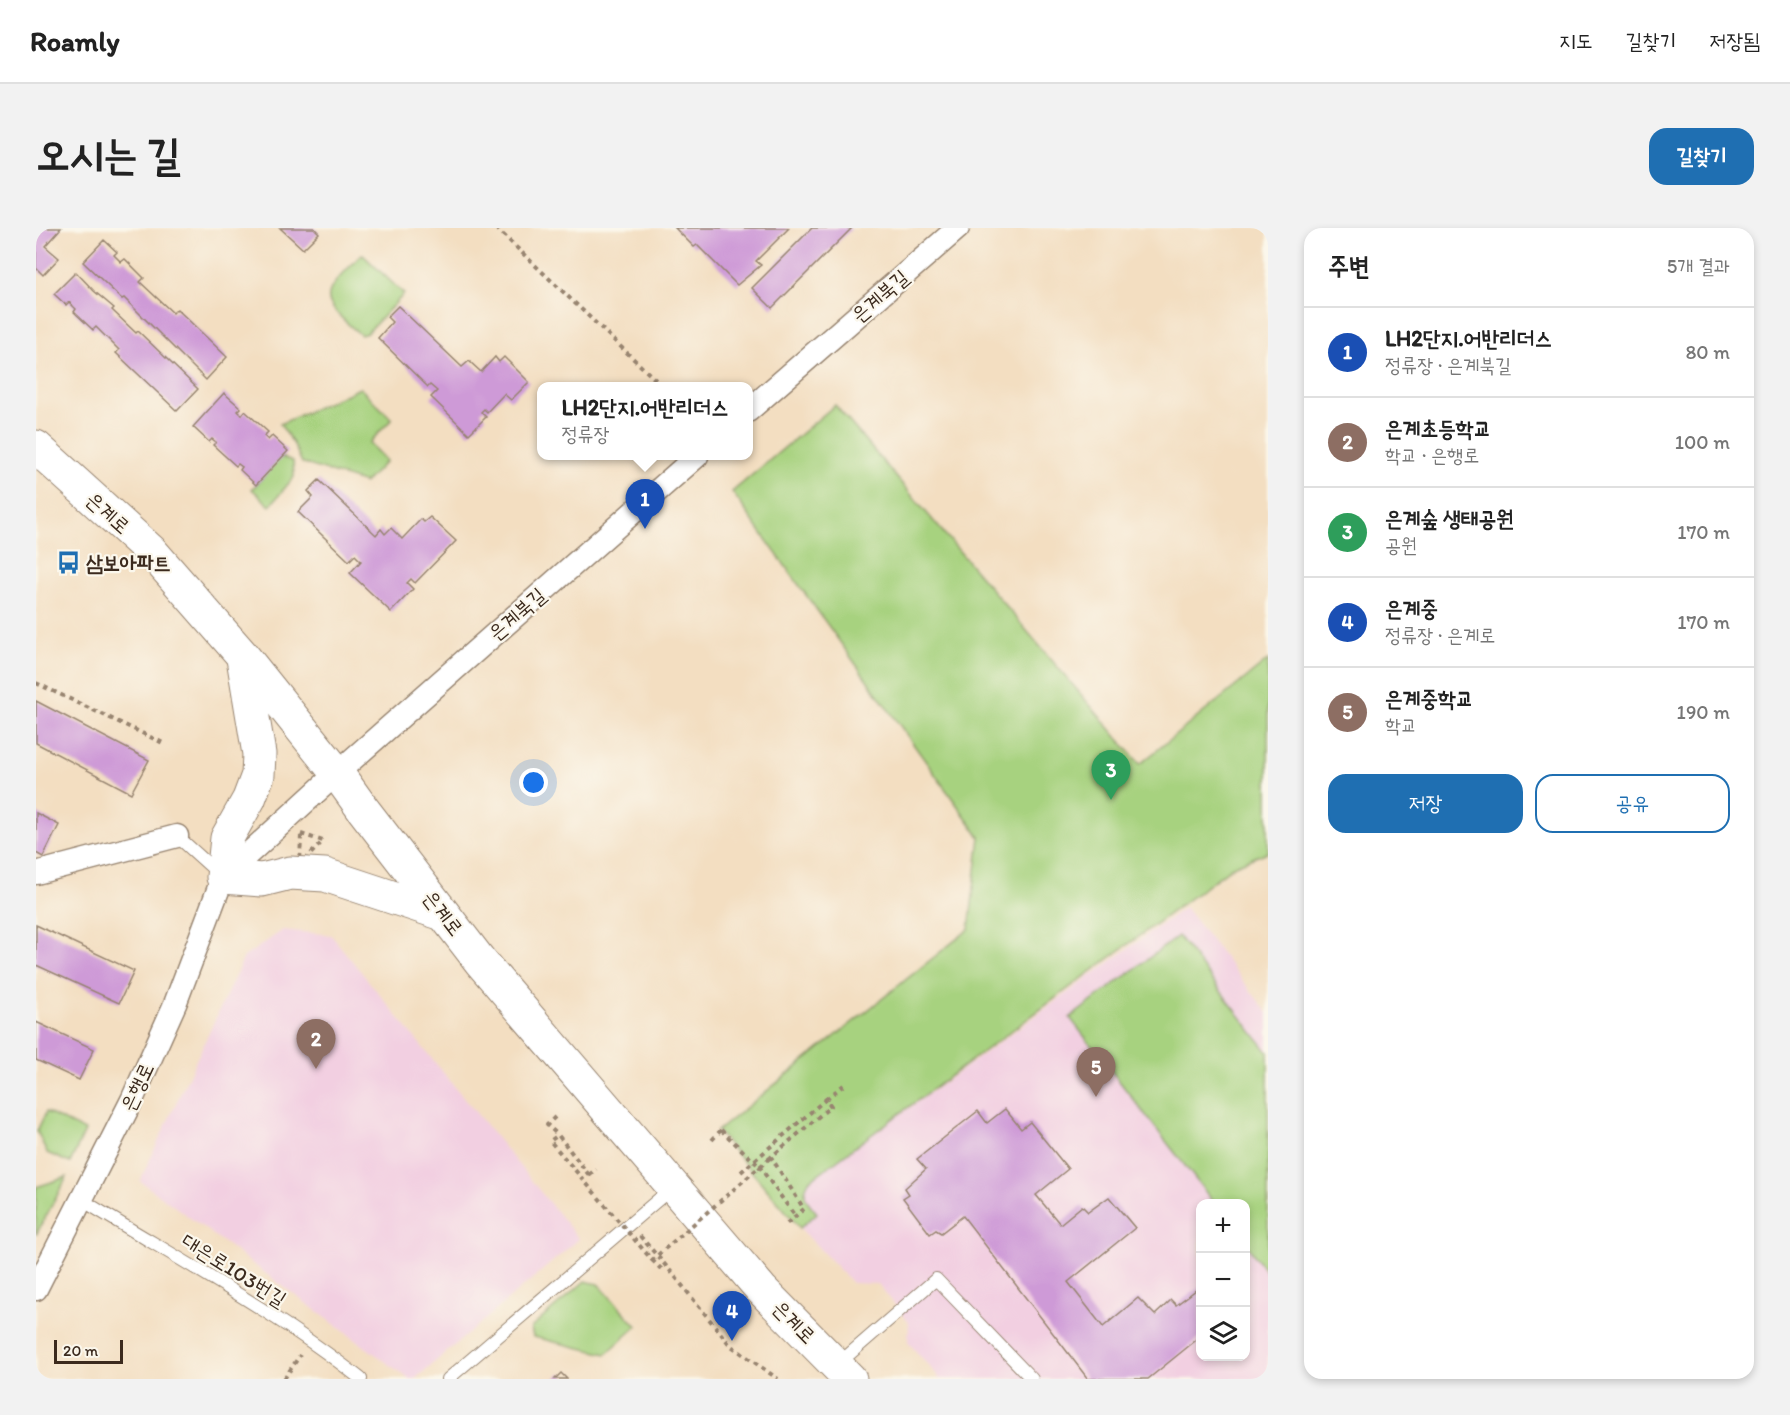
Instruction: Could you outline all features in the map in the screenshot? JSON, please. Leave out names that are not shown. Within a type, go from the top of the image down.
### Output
[{"type":"street","name":"은계북길","points":[[753,407],[958,228]]},
{"type":"street","name":"은계로","points":[[36,447],[152,552],[243,656],[337,773],[480,961],[760,1288],[844,1372]]},
{"type":"street","name":"은계북길","points":[[223,877],[337,773],[693,460]]},
{"type":"street","points":[[243,656],[259,754],[259,768],[254,789],[226,838],[223,877],[262,880],[290,873],[325,874],[443,914]]},
{"type":"street","points":[[36,873],[177,836]]},
{"type":"street","name":"은행로","points":[[36,1289],[132,1100],[175,1004],[223,877]]},
{"type":"lane","points":[[177,836],[223,877]]},
{"type":"lane","points":[[448,1379],[673,1187]]},
{"type":"lane","name":"대은로103번길","points":[[82,1200],[229,1289],[328,1353],[361,1379]]},
{"type":"lane","points":[[844,1372],[936,1279],[1032,1379]]},
{"type":"path","points":[[496,228],[657,382]]},
{"type":"path","points":[[36,683],[164,743]]},
{"type":"path","points":[[741,1172],[846,1084]]},
{"type":"path","points":[[652,1260],[831,1106],[826,1099]]},
{"type":"path","points":[[555,1117],[547,1125],[558,1135],[589,1175],[596,1169]]},
{"type":"path","points":[[712,1140],[721,1130],[759,1166],[795,1216]]},
{"type":"path","points":[[558,1135],[550,1141],[652,1260],[660,1268],[664,1264]]},
{"type":"path","points":[[771,1157],[804,1209],[786,1224]]},
{"type":"path","points":[[637,1234],[730,1346],[778,1379]]},
{"type":"path","points":[[284,1379],[300,1355]]},
{"type":"shaded area","points":[[1185,907],[1268,1013],[1268,1379],[940,1379],[908,1342],[909,1322],[878,1284],[852,1283],[800,1228],[817,1213],[807,1201],[804,1190],[809,1181]]},
{"type":"shaded area","points":[[283,930],[331,935],[579,1239],[415,1379],[409,1379],[140,1181],[244,957]]},
{"type":"green space","points":[[362,254],[404,294],[367,333],[361,335],[335,311],[329,294],[339,278]]},
{"type":"green space","points":[[360,388],[392,419],[369,443],[386,461],[365,483],[302,463],[293,443],[280,424]]},
{"type":"green space","points":[[835,405],[1140,764],[1268,660],[1268,852],[1235,865],[809,1181],[805,1195],[817,1213],[800,1228],[717,1131],[969,929],[980,837],[732,492]]},
{"type":"green space","points":[[281,457],[293,461],[294,477],[270,506],[252,489]]},
{"type":"green space","points":[[1178,936],[1268,1052],[1268,1274],[1250,1249],[1250,1199],[1211,1199],[1070,1018]]},
{"type":"green space","points":[[46,1112],[85,1131],[70,1163],[47,1153],[37,1131]]},
{"type":"green space","points":[[67,1177],[36,1235],[36,1187]]},
{"type":"green space","points":[[585,1281],[598,1284],[637,1326],[606,1354],[533,1337],[531,1328]]},
{"type":"building","points":[[36,228],[61,228],[45,246],[59,258],[43,275],[36,268]]},
{"type":"building","points":[[280,228],[314,228],[319,233],[303,249]]},
{"type":"building","points":[[675,228],[789,228],[756,261],[761,265],[737,285],[697,245],[694,247]]},
{"type":"building","points":[[812,228],[852,228],[772,308],[752,288]]},
{"type":"building","points":[[104,240],[117,252],[114,255],[121,262],[125,259],[144,278],[140,282],[173,313],[177,309],[227,357],[206,380],[124,298],[122,299],[83,262]]},
{"type":"building","points":[[76,272],[114,308],[112,310],[136,333],[138,331],[198,389],[177,411],[116,353],[119,350],[96,327],[93,330],[74,312],[76,309],[69,302],[66,305],[54,294]]},
{"type":"building","points":[[398,306],[462,367],[469,361],[481,372],[495,357],[499,362],[504,357],[529,382],[511,400],[504,394],[487,412],[484,409],[481,412],[486,417],[469,434],[431,397],[437,391],[430,385],[428,387],[378,338],[392,322],[387,317]]},
{"type":"building","points":[[224,393],[241,408],[238,411],[242,415],[245,411],[268,432],[264,436],[268,440],[272,436],[288,451],[256,485],[240,470],[242,467],[238,464],[236,466],[213,445],[216,442],[212,439],[209,442],[193,427]]},
{"type":"building","points":[[319,480],[376,535],[381,529],[385,534],[391,528],[402,539],[421,519],[424,522],[430,517],[456,541],[415,583],[411,579],[407,583],[413,589],[391,612],[350,573],[361,561],[355,555],[349,561],[298,512],[313,497],[308,491]]},
{"type":"building","points":[[36,701],[149,760],[131,793],[36,743]]},
{"type":"building","points":[[36,813],[59,825],[43,857],[36,853]]},
{"type":"building","points":[[36,925],[134,971],[119,1003],[36,965]]},
{"type":"building","points":[[36,1022],[94,1049],[79,1080],[36,1060]]},
{"type":"building","points":[[1005,1109],[1021,1129],[1030,1122],[1068,1169],[1036,1195],[1060,1224],[1082,1206],[1088,1212],[1109,1197],[1135,1228],[1068,1282],[1103,1327],[1138,1298],[1155,1315],[1171,1300],[1176,1305],[1196,1290],[1196,1340],[1148,1379],[1088,1379],[963,1216],[941,1233],[936,1230],[930,1234],[903,1198],[909,1194],[905,1188],[926,1169],[917,1159],[978,1111],[987,1123]]},
{"type":"building","points":[[561,1373],[567,1379],[555,1379]]},
{"type":"place","name":"LH2단지.어반리더스","points":[[645,529]]},
{"type":"place","name":"삼보아파트","points":[[68,563]]},
{"type":"place","name":"은계숲 생태공원","points":[[1111,800]]},
{"type":"place","name":"은계초등학교","points":[[316,1069]]},
{"type":"place","name":"은계중학교","points":[[1096,1097]]},
{"type":"place","name":"은계중","points":[[732,1341]]}]
